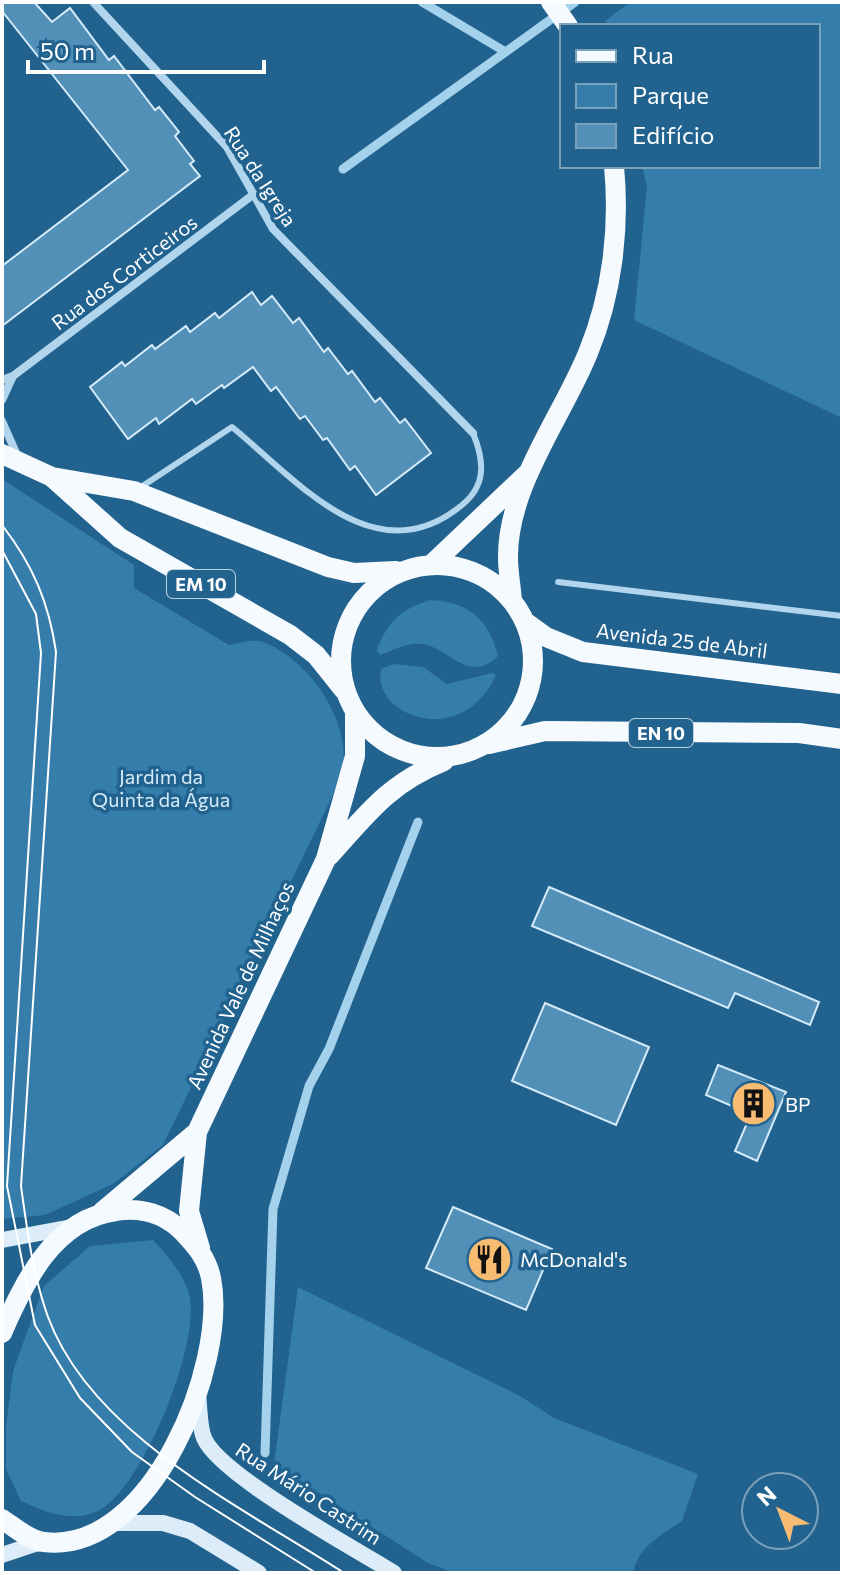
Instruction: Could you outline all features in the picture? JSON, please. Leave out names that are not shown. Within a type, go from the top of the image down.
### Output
[{"type":"main road","points":[[551,2],[567,24]]},
{"type":"main road","points":[[512,601],[507,557],[527,474],[581,369],[602,311],[616,226],[614,168]]},
{"type":"main road","points":[[2,454],[52,477],[134,491],[328,567],[376,574],[408,570]]},
{"type":"main road","points":[[431,565],[527,474]]},
{"type":"main road","name":"EM 10","points":[[52,477],[120,538],[290,635],[316,655],[351,702]]},
{"type":"main road","name":"EN 10","points":[[481,746],[506,726],[524,701],[532,661],[524,621],[512,601],[476,573],[454,566],[431,565],[408,570],[368,594],[354,612],[341,653],[351,702],[383,741],[401,750],[421,756],[462,753],[545,731],[799,733],[842,739]]},
{"type":"main road","name":"Avenida 25 de Abril","points":[[524,621],[546,637],[583,652],[842,684]]},
{"type":"main road","name":"Avenida Vale de Milhaços","points":[[112,1523],[159,1471],[198,1395],[209,1355],[212,1311],[211,1278],[189,1211],[197,1132],[326,859],[355,756],[351,702]]},
{"type":"main road","name":"Avenida Vale de Milhaços","points":[[326,859],[381,799],[410,775],[462,753]]},
{"type":"main road","name":"Avenida Vale de Milhaços","points":[[102,1212],[197,1132]]},
{"type":"main road","points":[[2,1333],[24,1281],[72,1227],[102,1212],[133,1208],[157,1215],[175,1224],[201,1251]]},
{"type":"main road","points":[[2,1519],[41,1542],[67,1542],[93,1535],[112,1523]]},
{"type":"street","name":"Rua da Igreja","points":[[93,2],[227,147],[273,229],[473,433]]},
{"type":"street","name":"Rua dos Corticeiros","points":[[13,376],[254,194]]},
{"type":"street","points":[[2,380],[13,376]]},
{"type":"street","points":[[2,400],[13,376]]},
{"type":"street","points":[[2,421],[9,442],[22,462]]},
{"type":"street","points":[[2,1240],[72,1227]]},
{"type":"street","name":"Rua Mário Castrim","points":[[198,1395],[203,1437],[222,1460],[257,1487],[394,1573]]},
{"type":"street","points":[[112,1523],[163,1523],[190,1531],[259,1573]]},
{"type":"street","points":[[2,1555],[41,1542]]},
{"type":"lane","points":[[134,491],[232,427],[347,520],[384,532],[415,529],[451,514],[468,501],[482,477],[483,456],[473,433]]},
{"type":"lane","points":[[558,582],[842,616]]},
{"type":"green space","points":[[630,2],[842,2],[842,418],[634,320],[647,186],[642,168],[820,168],[820,24],[606,24],[605,21]]},
{"type":"green space","name":"Jardim da Quinta da Água","points":[[2,479],[134,565],[134,588],[229,645],[260,641],[292,659],[319,687],[329,704],[342,739],[344,757],[334,793],[163,1145],[113,1184],[45,1215],[2,1219]]},
{"type":"green space","points":[[431,600],[456,604],[475,615],[489,632],[498,656],[488,664],[468,666],[423,644],[411,644],[380,655],[377,650],[391,624],[412,607]]},
{"type":"green space","points":[[394,664],[423,667],[447,684],[492,673],[496,675],[481,698],[462,713],[442,719],[422,718],[404,711],[390,700],[381,686],[381,669]]},
{"type":"green space","points":[[153,1240],[185,1283],[191,1312],[179,1375],[150,1444],[133,1474],[115,1497],[98,1511],[68,1516],[21,1501],[6,1469],[6,1427],[13,1371],[44,1286],[90,1246]]},
{"type":"green space","points":[[298,1287],[520,1396],[554,1418],[698,1474],[682,1521],[645,1549],[633,1573],[454,1573],[428,1563],[274,1464]]},
{"type":"building","points":[[2,2],[34,2],[52,22],[70,8],[109,60],[114,56],[155,110],[159,107],[179,132],[175,136],[194,161],[190,164],[200,176],[2,326],[2,266],[128,170],[2,11]]},
{"type":"building","points":[[252,292],[261,305],[272,296],[293,323],[299,318],[324,352],[328,348],[348,374],[352,371],[375,402],[380,398],[400,423],[405,419],[431,453],[376,495],[355,466],[350,470],[327,438],[323,440],[305,416],[300,419],[276,387],[271,391],[253,367],[196,404],[192,399],[159,424],[156,418],[128,439],[90,387],[122,362],[125,366],[152,345],[155,349],[186,326],[190,332],[215,313],[219,318]]},
{"type":"building","points":[[549,887],[819,1002],[810,1025],[735,993],[728,1008],[532,926]]},
{"type":"building","points":[[545,1003],[649,1047],[616,1125],[512,1081]]},
{"type":"building","name":"BP","points":[[718,1065],[786,1092],[757,1161],[735,1151],[751,1114],[706,1095]]},
{"type":"building","name":"McDonald's","points":[[453,1207],[552,1249],[526,1310],[426,1268]]},
{"type":"waterway","points":[[422,2],[504,51]]},
{"type":"waterway","points":[[343,169],[575,2]]},
{"type":"waterway","points":[[265,1453],[273,1209],[309,1086],[329,1049],[418,822]]},
{"type":"tram line","points":[[2,525],[23,555],[38,585],[56,652],[21,1186],[31,1252],[48,1317],[69,1360],[99,1398],[135,1433],[218,1495],[344,1573]]},
{"type":"tram line","points":[[2,550],[36,614],[41,653],[7,1186],[35,1325],[80,1398],[132,1452],[195,1497],[316,1573]]},
{"type":"place","name":"BP","points":[[754,1104]]},
{"type":"place","name":"McDonald's","points":[[489,1259]]}]
